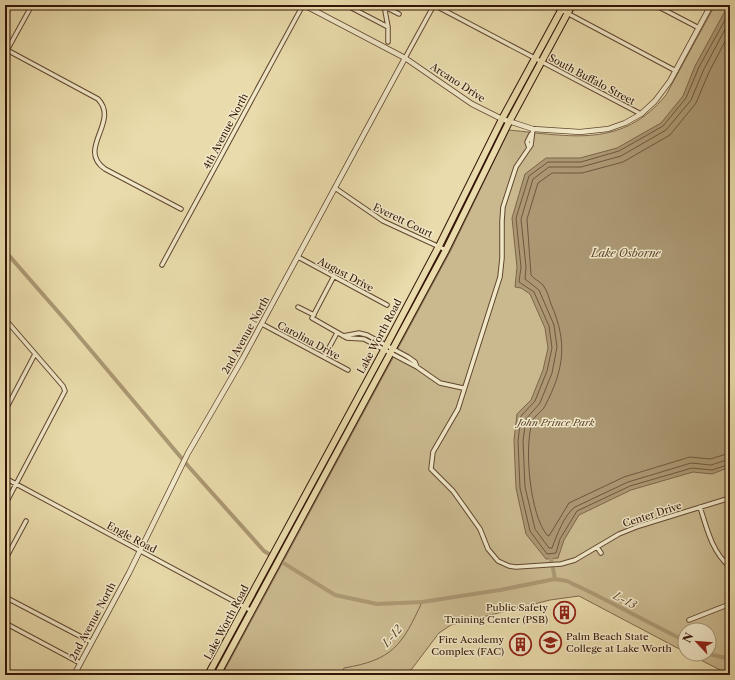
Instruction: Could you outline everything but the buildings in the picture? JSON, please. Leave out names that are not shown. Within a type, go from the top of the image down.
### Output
[{"type":"main road","name":"Lake Worth Road","points":[[217,675],[446,250],[509,122],[572,5]]},
{"type":"main road","name":"Lake Worth Road","points":[[208,675],[385,348],[439,246],[502,119],[563,7]]},
{"type":"main road","points":[[297,526],[298,518],[306,501],[306,493]]},
{"type":"street","points":[[5,54],[32,5]]},
{"type":"street","name":"Arcano Drive","points":[[303,5],[405,58],[472,104],[502,119],[533,129],[580,132],[598,131],[625,123],[641,114],[660,96],[676,71],[711,5]]},
{"type":"street","name":"4th Avenue North","points":[[162,265],[303,5]]},
{"type":"street","points":[[346,5],[388,27]]},
{"type":"street","name":"2nd Avenue North","points":[[74,675],[140,550],[188,453],[262,324],[434,5]]},
{"type":"street","name":"South Buffalo Street","points":[[434,5],[641,114]]},
{"type":"street","points":[[552,5],[563,7],[568,13],[676,71]]},
{"type":"street","points":[[655,5],[699,28]]},
{"type":"street","points":[[385,7],[388,27],[388,42]]},
{"type":"street","points":[[385,7],[399,14]]},
{"type":"street","points":[[7,50],[98,99],[104,108],[106,116],[94,148],[98,163],[182,209]]},
{"type":"street","name":"Center Drive","points":[[533,129],[527,142],[529,148],[516,167],[503,207],[500,277],[463,388],[458,409],[432,452],[431,469],[453,491],[480,529],[488,549],[498,561],[508,566],[516,567],[560,564],[575,560],[619,534],[730,498]]},
{"type":"street","name":"Everett Court","points":[[335,188],[383,221],[446,250]]},
{"type":"street","name":"August Drive","points":[[298,257],[386,305]]},
{"type":"street","points":[[334,276],[312,318],[347,338],[364,339],[415,362],[417,367],[440,383],[463,388]]},
{"type":"street","points":[[298,307],[314,314]]},
{"type":"street","points":[[5,319],[65,391],[5,505]]},
{"type":"street","name":"Carolina Drive","points":[[262,324],[348,370]]},
{"type":"street","points":[[324,357],[337,333]]},
{"type":"street","points":[[5,411],[35,354]]},
{"type":"street","name":"Engle Road","points":[[5,478],[252,611]]},
{"type":"street","points":[[700,507],[710,539],[718,553],[730,567]]},
{"type":"street","points":[[5,560],[26,521]]},
{"type":"street","points":[[598,547],[601,553]]},
{"type":"street","points":[[5,597],[91,642]]},
{"type":"street","points":[[689,620],[730,604]]},
{"type":"street","points":[[5,623],[80,663]]},
{"type":"street","points":[[5,671],[13,675]]},
{"type":"green space","name":"John Prince Park","points":[[715,5],[730,5],[730,675],[705,662],[717,662],[717,622],[677,622],[677,648],[579,596],[550,600],[451,625],[439,633],[411,670],[384,675],[222,675],[451,250],[509,130],[574,136],[594,135],[613,131],[631,124],[649,112],[666,95]]},
{"type":"water","name":"Lake Osborne","points":[[730,5],[730,467],[712,474],[693,472],[631,490],[579,515],[564,540],[558,558],[546,559],[526,534],[516,488],[514,440],[517,414],[531,400],[543,370],[548,348],[545,328],[530,294],[521,288],[515,287],[517,267],[512,218],[525,174],[546,158],[580,158],[617,148],[661,123],[683,96],[695,66],[724,13]]},
{"type":"waterway","points":[[5,251],[189,467],[264,551],[335,595],[377,604],[422,602],[500,590],[555,579],[567,581],[677,637]]},
{"type":"waterway","points":[[551,558],[555,579]]},
{"type":"waterway","name":"L-12","points":[[340,675],[344,668],[360,665],[374,660],[394,648],[408,630],[422,602]]},
{"type":"waterway","name":"L-13","points":[[717,656],[730,659]]},
{"type":"place","name":"Public Safety Training Center (PSB)","points":[[564,613]]},
{"type":"place","name":"Palm Beach State College at Lake Worth","points":[[550,642]]},
{"type":"place","name":"Fire Academy Complex (FAC)","points":[[520,645]]}]
